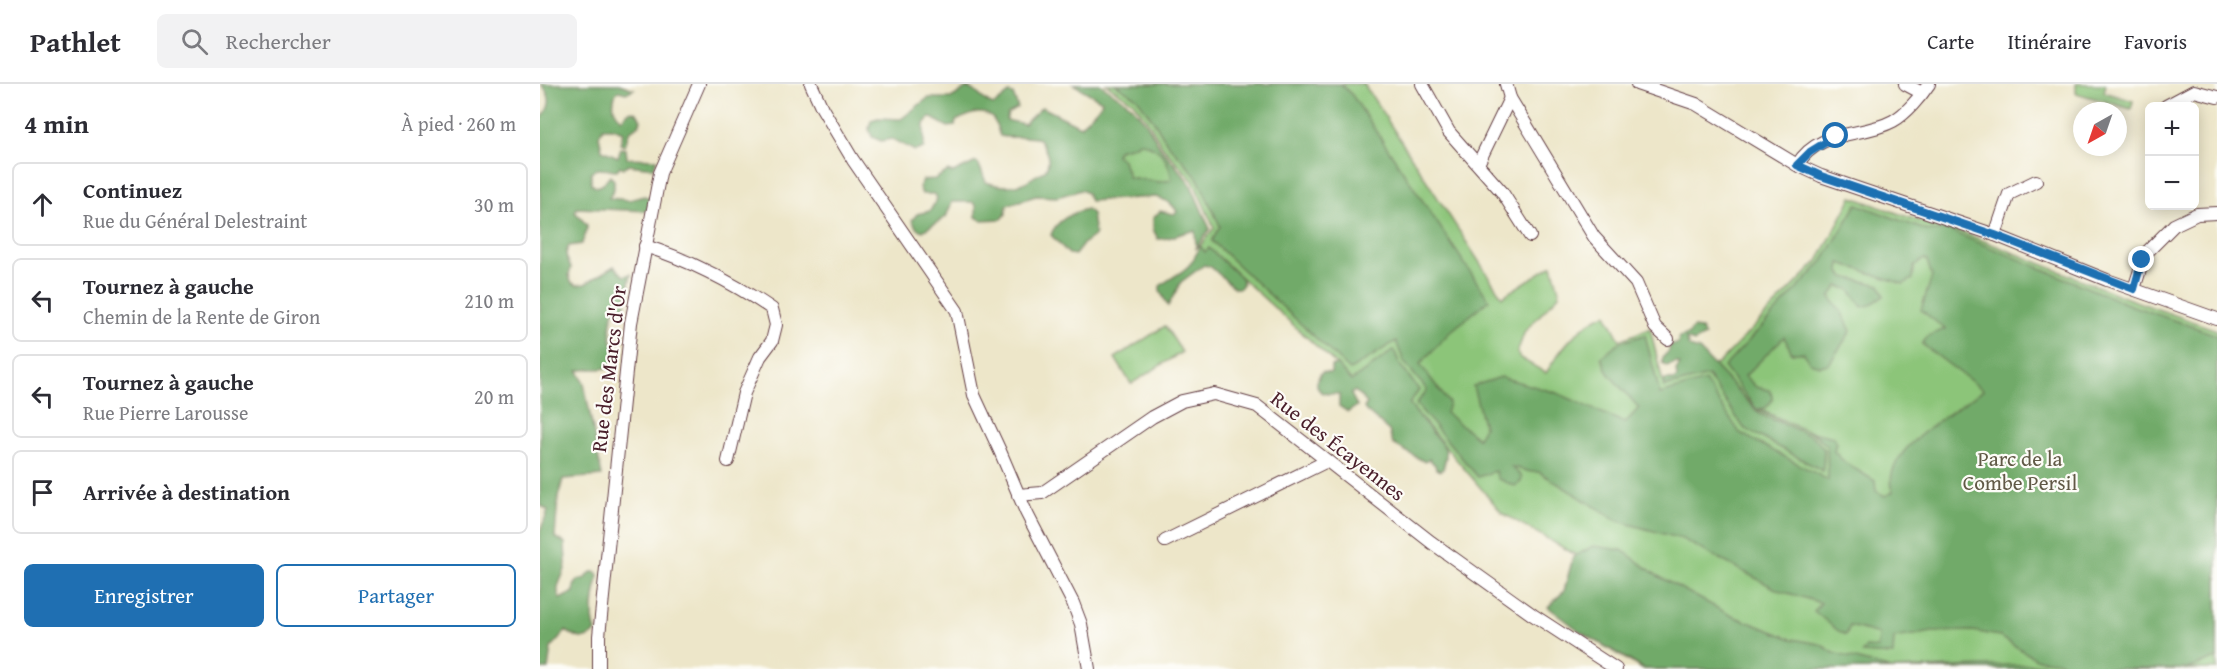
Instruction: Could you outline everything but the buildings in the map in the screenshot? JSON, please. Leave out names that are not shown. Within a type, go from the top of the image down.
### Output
[{"type":"street","name":"Rue des Marcs d'Or","points":[[599,669],[598,636],[631,323],[660,174],[699,84]]},
{"type":"street","points":[[811,84],[822,108],[853,160],[957,311],[974,395],[1018,495],[1073,603],[1080,624],[1089,669]]},
{"type":"street","points":[[1422,84],[1449,132],[1502,192],[1530,236]]},
{"type":"street","points":[[1506,84],[1510,98],[1594,237],[1636,284],[1655,327],[1668,339]]},
{"type":"street","points":[[1636,84],[1696,104],[1797,165],[1821,176],[1995,235],[2134,289],[2217,318]]},
{"type":"street","points":[[1905,84],[1925,88]]},
{"type":"street","points":[[1797,165],[1810,152],[1836,136],[1894,121],[1925,88]]},
{"type":"street","points":[[2173,102],[2194,91],[2217,97]]},
{"type":"street","points":[[1478,164],[1510,98]]},
{"type":"street","points":[[1995,235],[2009,194],[2036,181]]},
{"type":"street","points":[[2134,289],[2145,254],[2174,225],[2192,216],[2217,213]]},
{"type":"street","points":[[645,246],[681,258],[746,291],[772,309],[776,325],[772,341],[760,357],[744,393],[728,460]]},
{"type":"street","name":"Rue des Écayennes","points":[[1018,495],[1042,493],[1152,417],[1182,401],[1214,394],[1257,406],[1431,542],[1533,615],[1616,669]]},
{"type":"street","points":[[1165,541],[1327,461]]},
{"type":"green space","points":[[541,84],[619,84],[634,89],[626,93],[619,91],[616,93],[614,108],[622,119],[632,111],[637,113],[641,120],[639,125],[629,132],[625,146],[620,144],[623,132],[613,128],[603,128],[599,136],[602,150],[618,157],[621,148],[626,149],[627,158],[657,159],[654,168],[627,165],[623,168],[620,166],[617,170],[596,169],[591,173],[591,184],[596,187],[602,185],[610,176],[614,180],[614,189],[609,198],[629,200],[644,196],[650,198],[648,211],[577,208],[575,212],[587,225],[587,230],[582,244],[569,246],[566,252],[571,268],[569,275],[571,282],[576,285],[585,284],[614,266],[624,276],[631,274],[624,310],[615,309],[611,323],[610,332],[613,346],[617,348],[619,363],[610,367],[578,371],[584,383],[602,476],[563,479],[558,498],[555,537],[565,543],[566,564],[558,594],[560,599],[574,592],[574,586],[578,580],[586,578],[591,572],[596,572],[599,576],[593,611],[596,631],[589,637],[582,638],[566,631],[551,648],[548,669],[540,669],[540,532],[548,510],[540,505],[540,120],[549,102],[547,93]]},
{"type":"green space","points":[[1073,84],[1100,84],[1131,105],[1147,124],[1160,147],[1190,183],[1210,229],[1196,248],[1195,231],[1158,239],[1153,229],[1153,218],[1160,211],[1174,214],[1177,212],[1166,201],[1156,197],[1090,201],[1087,193],[1081,190],[1057,197],[1036,196],[1007,205],[1006,214],[1002,219],[981,220],[976,217],[976,205],[972,202],[952,202],[946,217],[923,231],[917,229],[912,220],[917,214],[930,211],[937,199],[935,194],[922,194],[919,187],[923,180],[935,179],[948,171],[953,173],[976,162],[986,182],[1004,186],[1016,185],[1045,170],[1048,158],[1045,150],[1039,139],[1000,136],[995,122],[987,114],[982,113],[966,116],[956,121],[955,126],[948,127],[930,117],[924,124],[924,148],[915,151],[892,139],[881,141],[872,137],[869,129],[871,120],[901,119],[928,98],[951,98],[967,88],[994,105],[1009,93],[1013,94],[1018,108],[1008,114],[1006,120],[1024,124],[1042,107],[1080,126],[1100,106],[1102,101]],"holes":[[[1140,142],[1163,155],[1172,180],[1158,182],[1128,177],[1123,160],[1116,155],[1118,150]]]},
{"type":"green space","name":"Parc de la Combe Persil","points":[[1106,84],[1364,84],[1502,297],[1552,265],[1560,294],[1525,331],[1517,353],[1520,358],[1546,373],[1557,355],[1579,331],[1596,318],[1606,314],[1620,340],[1650,328],[1664,387],[1708,376],[1744,428],[1823,471],[1824,449],[1784,425],[1760,414],[1713,365],[1718,364],[1818,261],[1852,197],[1931,225],[1934,221],[2132,300],[2217,330],[2217,669],[1642,669],[1581,632],[1600,565],[1576,555],[1502,513],[1409,404],[1419,390],[1400,365],[1394,350],[1351,381],[1337,365],[1209,248],[1205,252],[1200,246],[1214,228],[1193,181],[1162,146],[1149,123],[1133,102]]},
{"type":"green space","name":"Parc de la Combe Persil","points":[[1115,84],[1341,84],[1352,95],[1489,300],[1450,332],[1420,364],[1449,403],[1446,413],[1478,438],[1484,427],[1473,386],[1501,377],[1557,393],[1625,423],[1639,408],[1608,373],[1601,357],[1618,343],[1645,335],[1660,394],[1705,381],[1740,433],[1828,480],[1827,446],[1816,435],[1804,430],[1833,437],[1836,443],[1834,451],[1844,462],[1875,481],[1876,491],[1885,496],[1893,492],[1891,477],[1897,462],[1908,447],[1939,421],[1983,390],[1922,344],[1928,336],[1945,329],[1921,310],[1932,276],[1927,261],[1924,259],[1914,267],[1913,279],[1903,284],[1840,263],[1839,271],[1844,277],[1880,285],[1884,296],[1862,307],[1850,290],[1838,286],[1830,297],[1841,311],[1851,331],[1829,364],[1820,366],[1810,363],[1804,353],[1792,353],[1784,337],[1745,376],[1756,387],[1769,390],[1772,395],[1772,400],[1766,408],[1759,409],[1802,429],[1757,410],[1724,367],[1823,261],[1857,204],[1928,231],[1948,230],[2130,305],[2217,335],[2217,658],[2187,669],[1891,669],[2042,664],[2059,668],[2062,662],[2036,659],[1999,636],[1973,631],[1933,632],[1894,638],[1893,655],[1862,653],[1866,647],[1878,648],[1879,634],[1850,626],[1846,635],[1814,611],[1821,603],[1778,590],[1682,539],[1618,521],[1539,472],[1512,467],[1522,477],[1521,482],[1515,486],[1498,479],[1495,471],[1478,477],[1416,404],[1427,390],[1404,362],[1396,341],[1350,370],[1212,241],[1220,226],[1198,179],[1167,143],[1137,98]]},
{"type":"green space","points":[[2076,84],[2106,84],[2104,92],[2133,101],[2131,109],[2127,108],[2127,102],[2107,102],[2076,93]]},
{"type":"green space","points":[[1140,141],[1163,155],[1169,165],[1173,180],[1158,182],[1128,177],[1126,169],[1115,155],[1118,150],[1133,146]]},
{"type":"green space","points":[[1087,209],[1092,214],[1095,235],[1084,243],[1075,255],[1069,254],[1051,235],[1053,230],[1065,218]]},
{"type":"green space","points":[[1200,246],[1205,252],[1209,248],[1242,279],[1243,284],[1240,288],[1234,288],[1211,267],[1204,265],[1181,282],[1168,306],[1160,291],[1160,286],[1188,266]]},
{"type":"green space","points":[[1165,326],[1182,352],[1131,384],[1115,358]]},
{"type":"green space","points":[[1693,328],[1701,329],[1705,336],[1694,342],[1686,339],[1689,347],[1699,350],[1760,414],[1814,437],[1824,449],[1823,471],[1744,428],[1708,376],[1664,387],[1665,380],[1674,380],[1677,377],[1676,371],[1680,364],[1666,366],[1662,362],[1663,357],[1669,351],[1670,345],[1678,344],[1679,337],[1689,334]]},
{"type":"green space","points":[[1394,350],[1400,365],[1419,390],[1409,404],[1445,448],[1446,457],[1443,469],[1440,471],[1429,459],[1425,462],[1393,444],[1389,431],[1366,411],[1364,408],[1367,403],[1355,391],[1351,394],[1357,406],[1348,412],[1339,406],[1339,394],[1326,394],[1318,389],[1320,374],[1322,372],[1331,373],[1331,366],[1337,365],[1351,381]]},
{"type":"green space","points":[[1593,546],[1622,550],[1658,576],[1730,615],[1792,639],[1820,644],[1834,653],[1891,669],[1644,669],[1581,632],[1548,607],[1564,591],[1573,557]]},
{"type":"route","points":[[1836,136],[1810,152],[1797,165],[1821,176],[1995,235],[2134,289],[2142,260]]}]
